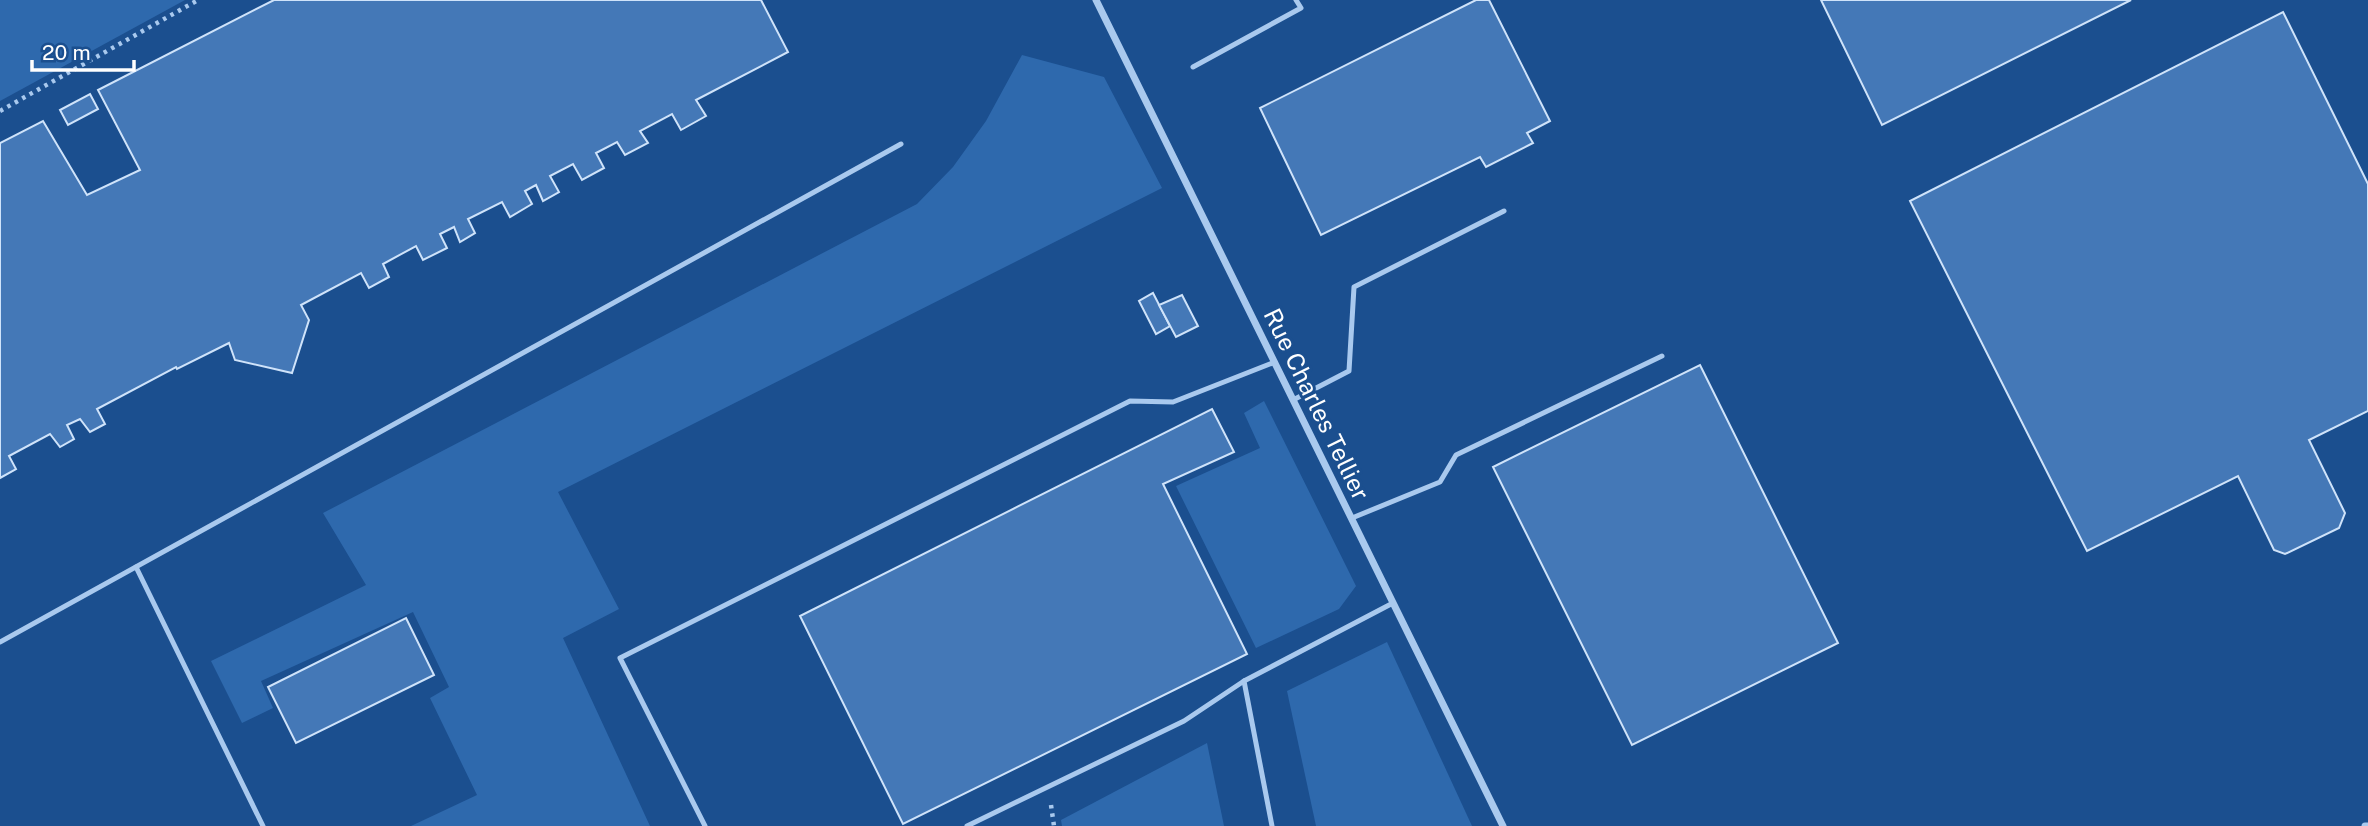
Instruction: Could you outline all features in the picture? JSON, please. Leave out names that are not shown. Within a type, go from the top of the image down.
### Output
[{"type":"street","name":"Rue Charles Tellier","points":[[1096,0],[1503,826]]},
{"type":"lane","points":[[1193,66],[1301,8],[1296,0]]},
{"type":"lane","points":[[0,642],[901,144]]},
{"type":"lane","points":[[1293,400],[1349,371],[1354,287],[1504,211]]},
{"type":"lane","points":[[1352,518],[1440,482],[1455,455],[1662,356]]},
{"type":"lane","points":[[705,826],[620,658],[1130,401],[1173,402],[1275,362]]},
{"type":"lane","points":[[135,567],[263,826]]},
{"type":"lane","points":[[967,826],[1184,721],[1244,681],[1393,603]]},
{"type":"lane","points":[[1244,681],[1272,826]]},
{"type":"path","points":[[0,111],[198,0]]},
{"type":"shaded area","points":[[0,0],[185,0],[0,101]]},
{"type":"shaded area","points":[[1022,55],[1104,77],[1162,188],[558,492],[619,609],[563,638],[650,826],[411,826],[477,795],[430,698],[449,687],[413,612],[261,681],[273,708],[242,723],[211,661],[366,585],[323,513],[917,204],[953,167],[986,121]]},
{"type":"shaded area","points":[[1264,401],[1356,586],[1339,609],[1256,648],[1176,486],[1260,448],[1244,413]]},
{"type":"shaded area","points":[[1387,642],[1472,826],[1316,826],[1287,691]]},
{"type":"shaded area","points":[[1207,743],[1224,826],[1062,826],[1061,820]]},
{"type":"building","points":[[274,0],[761,0],[788,52],[696,100],[706,116],[681,130],[672,114],[640,131],[648,143],[625,155],[617,142],[596,153],[604,168],[582,180],[573,164],[550,176],[559,192],[543,201],[536,185],[525,191],[532,204],[510,217],[502,202],[468,219],[475,233],[460,242],[454,227],[440,234],[447,248],[423,260],[416,246],[383,264],[389,277],[369,288],[361,273],[301,305],[309,320],[292,373],[235,360],[229,343],[177,369],[176,367],[97,409],[105,424],[90,432],[80,419],[67,425],[74,439],[60,447],[50,434],[9,456],[16,469],[0,478],[0,143],[43,121],[87,195],[140,170],[98,90]]},
{"type":"building","points":[[1476,0],[1489,0],[1550,121],[1527,133],[1533,143],[1486,167],[1480,157],[1321,235],[1260,108]]},
{"type":"building","points":[[1821,0],[2131,0],[1882,125]]},
{"type":"building","points":[[2283,12],[2368,184],[2368,411],[2309,440],[2345,513],[2339,528],[2285,554],[2274,550],[2238,476],[2087,551],[1910,201]]},
{"type":"building","points":[[90,94],[98,109],[68,125],[60,110]]},
{"type":"building","points":[[1153,293],[1170,326],[1156,334],[1139,301]]},
{"type":"building","points":[[1182,295],[1198,326],[1176,337],[1159,305]]},
{"type":"building","points":[[1700,365],[1838,643],[1632,745],[1493,467]]},
{"type":"building","points":[[1212,409],[1234,452],[1163,484],[1247,654],[903,824],[800,616]]},
{"type":"building","points":[[406,618],[434,675],[296,743],[268,687]]}]
